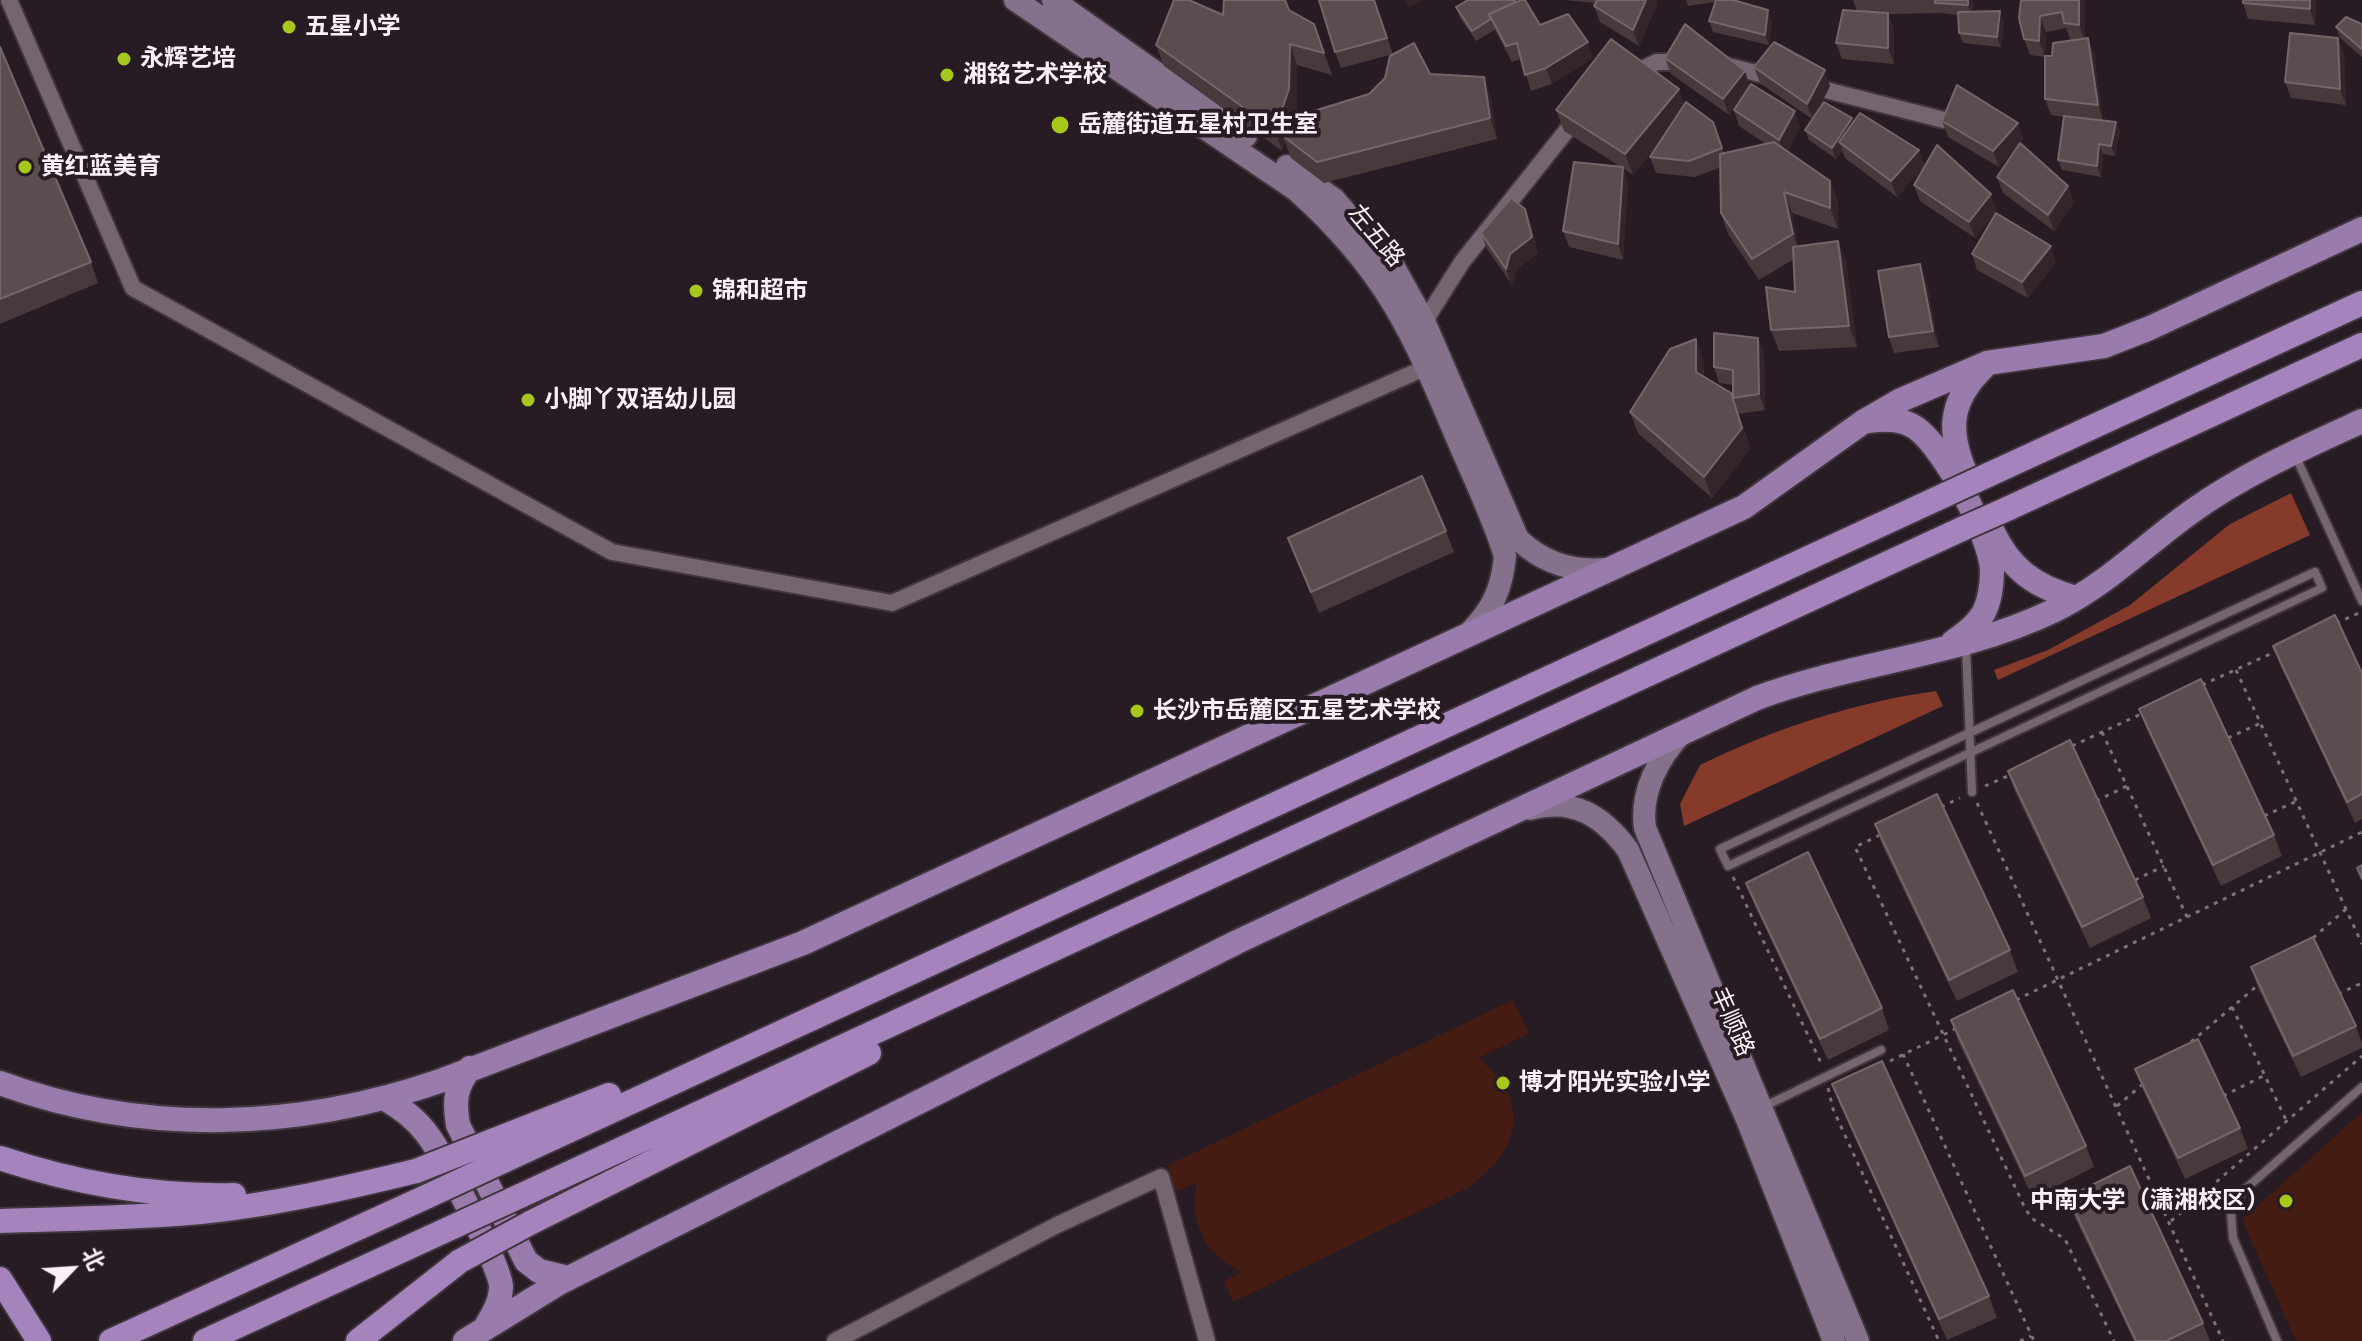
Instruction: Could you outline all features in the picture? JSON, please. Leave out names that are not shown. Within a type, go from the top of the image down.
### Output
[{"type":"highway","points":[[111,1341],[428,1196],[497,1152],[831,1007],[2362,303]]},
{"type":"highway","points":[[205,1341],[2362,345]]},
{"type":"highway","points":[[358,1341],[460,1261],[1016,978],[1103,927]]},
{"type":"highway","points":[[0,1221],[190,1213],[267,1203],[497,1152]]},
{"type":"highway","points":[[0,1158],[85,1182],[138,1190],[207,1195],[332,1189]]},
{"type":"highway","points":[[0,1279],[39,1341]]},
{"type":"main road","name":"左五路","points":[[1015,0],[1296,190],[1334,224],[1419,329],[1427,367],[1505,556],[1503,577],[1495,602],[1470,632]]},
{"type":"main road","name":"左五路","points":[[1053,0],[1334,199],[1394,267],[1419,329],[1518,539],[1536,553],[1563,566],[1605,569]]},
{"type":"main road","points":[[0,1083],[97,1112],[158,1120],[232,1121],[291,1116],[384,1098],[470,1068],[803,943],[1744,507],[1863,422],[1901,400],[1987,363],[2104,346],[2362,229]]},
{"type":"main road","points":[[1987,363],[1963,386],[1955,411],[1954,439],[1959,460],[2011,565],[2048,590],[2076,598]]},
{"type":"main road","points":[[1863,422],[1898,421],[1914,426],[1927,438],[1949,469],[1987,548],[1992,569],[1991,590],[1984,612],[1972,627],[1937,651]]},
{"type":"main road","points":[[465,1341],[568,1278],[1237,942],[1683,732],[1806,679],[1937,651],[2028,621],[2076,598],[2103,583],[2237,481],[2362,421]]},
{"type":"main road","points":[[1683,732],[1664,756],[1647,792],[1643,810],[1645,828],[1858,1341]]},
{"type":"main road","name":"丰顺路","points":[[1513,813],[1553,803],[1572,806],[1614,830],[1628,850],[1746,1117],[1834,1341]]},
{"type":"main road","points":[[470,1068],[457,1085],[454,1100],[458,1125],[526,1261],[539,1271],[568,1278]]},
{"type":"main road","points":[[384,1098],[408,1112],[430,1138],[494,1262],[501,1288],[497,1307],[486,1326]]},
{"type":"street","points":[[9,0],[133,288],[612,552],[892,603],[1427,367]]},
{"type":"street","points":[[1617,81],[1657,62],[1713,62],[1944,120]]},
{"type":"street","points":[[1419,329],[1462,262],[1571,122],[1594,102]]},
{"type":"street","points":[[835,1341],[1057,1225],[1161,1177],[1207,1341]]},
{"type":"lane","points":[[2294,452],[2362,601]]},
{"type":"lane","points":[[2315,572],[2322,588],[1971,752],[1728,866],[1720,849],[2315,572]]},
{"type":"lane","points":[[1966,642],[1972,792]]},
{"type":"lane","points":[[1763,1107],[1881,1050]]},
{"type":"lane","points":[[2277,1341],[2233,1238],[2231,1213],[2243,1191],[2362,1087]]},
{"type":"path","points":[[2334,624],[2362,611]]},
{"type":"path","points":[[2196,688],[2292,644]]},
{"type":"path","points":[[2236,670],[2362,944]]},
{"type":"path","points":[[2059,752],[2143,713]]},
{"type":"path","points":[[2227,739],[2261,723]]},
{"type":"path","points":[[2102,732],[2187,917]]},
{"type":"path","points":[[1933,810],[2016,772]]},
{"type":"path","points":[[2096,801],[2127,786]]},
{"type":"path","points":[[1972,792],[2223,1341]]},
{"type":"path","points":[[2263,816],[2297,801]]},
{"type":"path","points":[[2007,1004],[2362,832]]},
{"type":"path","points":[[1881,835],[1855,847],[1942,1036],[2024,1206],[2031,1218],[2065,1239],[2114,1341]]},
{"type":"path","points":[[1728,866],[1825,1077],[1833,1109],[1939,1341]]},
{"type":"path","points":[[2134,881],[2164,866]]},
{"type":"path","points":[[2312,939],[2346,909]]},
{"type":"path","points":[[2186,1047],[2267,978]]},
{"type":"path","points":[[2338,994],[2362,983]]},
{"type":"path","points":[[2232,1007],[2287,1122]]},
{"type":"path","points":[[1878,1066],[1955,1029]]},
{"type":"path","points":[[1903,1054],[2034,1341]]},
{"type":"path","points":[[2170,1222],[2362,1056]]},
{"type":"path","points":[[2223,1096],[2265,1075]]},
{"type":"path","points":[[2117,1106],[2152,1077]]},
{"type":"path","points":[[1817,1096],[1841,1084]]},
{"type":"path","points":[[2020,1341],[2031,1336]]},
{"type":"shaded area","points":[[2291,493],[2310,535],[1998,680],[1994,670],[2048,650],[2130,605],[2230,524]]},
{"type":"shaded area","points":[[1936,691],[1943,706],[1684,826],[1680,804],[1700,765],[1815,719],[1874,702]]},
{"type":"shaded area","points":[[1513,1000],[1529,1033],[1478,1058],[1507,1091],[1512,1108],[1513,1125],[1508,1142],[1485,1174],[1467,1188],[1233,1302],[1224,1281],[1242,1272],[1219,1257],[1203,1236],[1195,1211],[1197,1183],[1175,1192],[1168,1165]]},
{"type":"shaded area","name":"中南大学（潇湘校区）","points":[[2362,1112],[2362,1341],[2296,1341],[2242,1220]]},
{"type":"building","points":[[1174,0],[1189,0],[1223,15],[1224,0],[1285,0],[1289,10],[1314,24],[1324,53],[1290,44],[1289,89],[1275,130],[1156,45]]},
{"type":"building","points":[[1319,0],[1374,0],[1387,38],[1335,52]]},
{"type":"building","points":[[1468,0],[1516,2],[1489,14],[1491,19],[1472,31],[1456,7]]},
{"type":"building","points":[[1525,0],[1540,25],[1568,14],[1588,42],[1546,68],[1525,75],[1517,43],[1506,46],[1489,14]]},
{"type":"building","points":[[1597,0],[1646,0],[1633,30],[1594,6]]},
{"type":"building","points":[[1716,0],[1733,0],[1768,10],[1765,35],[1709,21]]},
{"type":"building","points":[[1935,0],[1968,0],[1968,5],[1935,3]]},
{"type":"building","points":[[2021,0],[2079,0],[2079,25],[2064,23],[2062,12],[2040,16],[2039,41],[2024,39],[2019,18]]},
{"type":"building","points":[[2243,0],[2310,0],[2310,9],[2243,3]]},
{"type":"building","points":[[1843,10],[1888,13],[1888,48],[1836,43]]},
{"type":"building","points":[[2000,11],[1997,37],[1959,33],[1958,12]]},
{"type":"building","points":[[2346,17],[2362,24],[2362,49],[2336,27]]},
{"type":"building","points":[[1685,24],[1745,71],[1723,99],[1665,58]]},
{"type":"building","points":[[2290,33],[2338,38],[2340,89],[2285,82]]},
{"type":"building","points":[[2088,38],[2098,105],[2045,99],[2045,56],[2052,56],[2053,43]]},
{"type":"building","points":[[1611,39],[1679,89],[1625,154],[1556,110]]},
{"type":"building","points":[[1774,42],[1825,70],[1807,104],[1754,67]]},
{"type":"building","points":[[1414,43],[1430,74],[1484,77],[1490,118],[1317,162],[1283,136],[1294,117],[1369,94],[1385,78],[1390,56]]},
{"type":"building","name":"黄红蓝美育","points":[[0,47],[91,262],[0,299]]},
{"type":"building","points":[[1751,84],[1795,111],[1779,140],[1734,110]]},
{"type":"building","points":[[1957,85],[2018,123],[1993,151],[1942,121]]},
{"type":"building","points":[[1686,102],[1713,122],[1722,148],[1689,161],[1650,157]]},
{"type":"building","points":[[1824,102],[1852,118],[1832,148],[1805,130]]},
{"type":"building","points":[[1860,113],[1919,150],[1891,181],[1839,142]]},
{"type":"building","points":[[2064,116],[2116,122],[2111,146],[2099,144],[2097,166],[2058,160]]},
{"type":"building","points":[[1774,142],[1830,181],[1830,208],[1784,192],[1793,234],[1752,259],[1721,213],[1720,154]]},
{"type":"building","points":[[2020,143],[2068,186],[2048,215],[1997,177]]},
{"type":"building","points":[[1937,145],[1991,194],[1969,222],[1914,185]]},
{"type":"building","points":[[1574,162],[1623,167],[1618,244],[1563,231]]},
{"type":"building","points":[[1511,198],[1525,209],[1532,237],[1510,254],[1506,269],[1481,233]]},
{"type":"building","points":[[1996,213],[2051,246],[2022,282],[1972,254]]},
{"type":"building","points":[[1838,241],[1849,326],[1771,330],[1766,287],[1795,292],[1793,247]]},
{"type":"building","points":[[1920,264],[1933,331],[1889,337],[1878,271]]},
{"type":"building","points":[[1714,333],[1758,338],[1759,394],[1733,398],[1733,370],[1714,367]]},
{"type":"building","points":[[1696,339],[1696,372],[1731,393],[1742,428],[1704,477],[1630,412],[1670,349]]},
{"type":"building","points":[[1422,476],[1446,531],[1311,592],[1288,538]]},
{"type":"building","points":[[2335,615],[2362,673],[2362,794],[2347,802],[2273,646]]},
{"type":"building","points":[[2201,679],[2274,835],[2213,865],[2139,709]]},
{"type":"building","points":[[2070,740],[2143,897],[2082,927],[2008,771]]},
{"type":"building","points":[[1937,794],[2010,950],[1949,980],[1875,824]]},
{"type":"building","points":[[1808,852],[1882,1008],[1820,1039],[1746,883]]},
{"type":"building","points":[[2313,937],[2356,1026],[2293,1056],[2251,967]]},
{"type":"building","points":[[2013,990],[2086,1146],[2025,1176],[1951,1020]]},
{"type":"building","points":[[2198,1039],[2240,1128],[2178,1158],[2135,1069]]},
{"type":"building","points":[[1882,1061],[1989,1296],[1939,1319],[1832,1084]]},
{"type":"building","points":[[2130,1166],[2203,1323],[2166,1341],[2136,1341],[2068,1197]]},
{"type":"place","name":"五星小学","points":[[289,27]]},
{"type":"place","name":"永辉艺培","points":[[124,59]]},
{"type":"place","name":"湘铭艺术学校","points":[[947,75]]},
{"type":"place","name":"岳麓街道五星村卫生室","points":[[1060,125]]},
{"type":"place","name":"黄红蓝美育","points":[[25,167]]},
{"type":"place","name":"锦和超市","points":[[696,291]]},
{"type":"place","name":"小脚丫双语幼儿园","points":[[528,400]]},
{"type":"place","name":"长沙市岳麓区五星艺术学校","points":[[1137,711]]},
{"type":"place","name":"博才阳光实验小学","points":[[1503,1083]]},
{"type":"place","name":"中南大学（潇湘校区）","points":[[2286,1201]]}]
